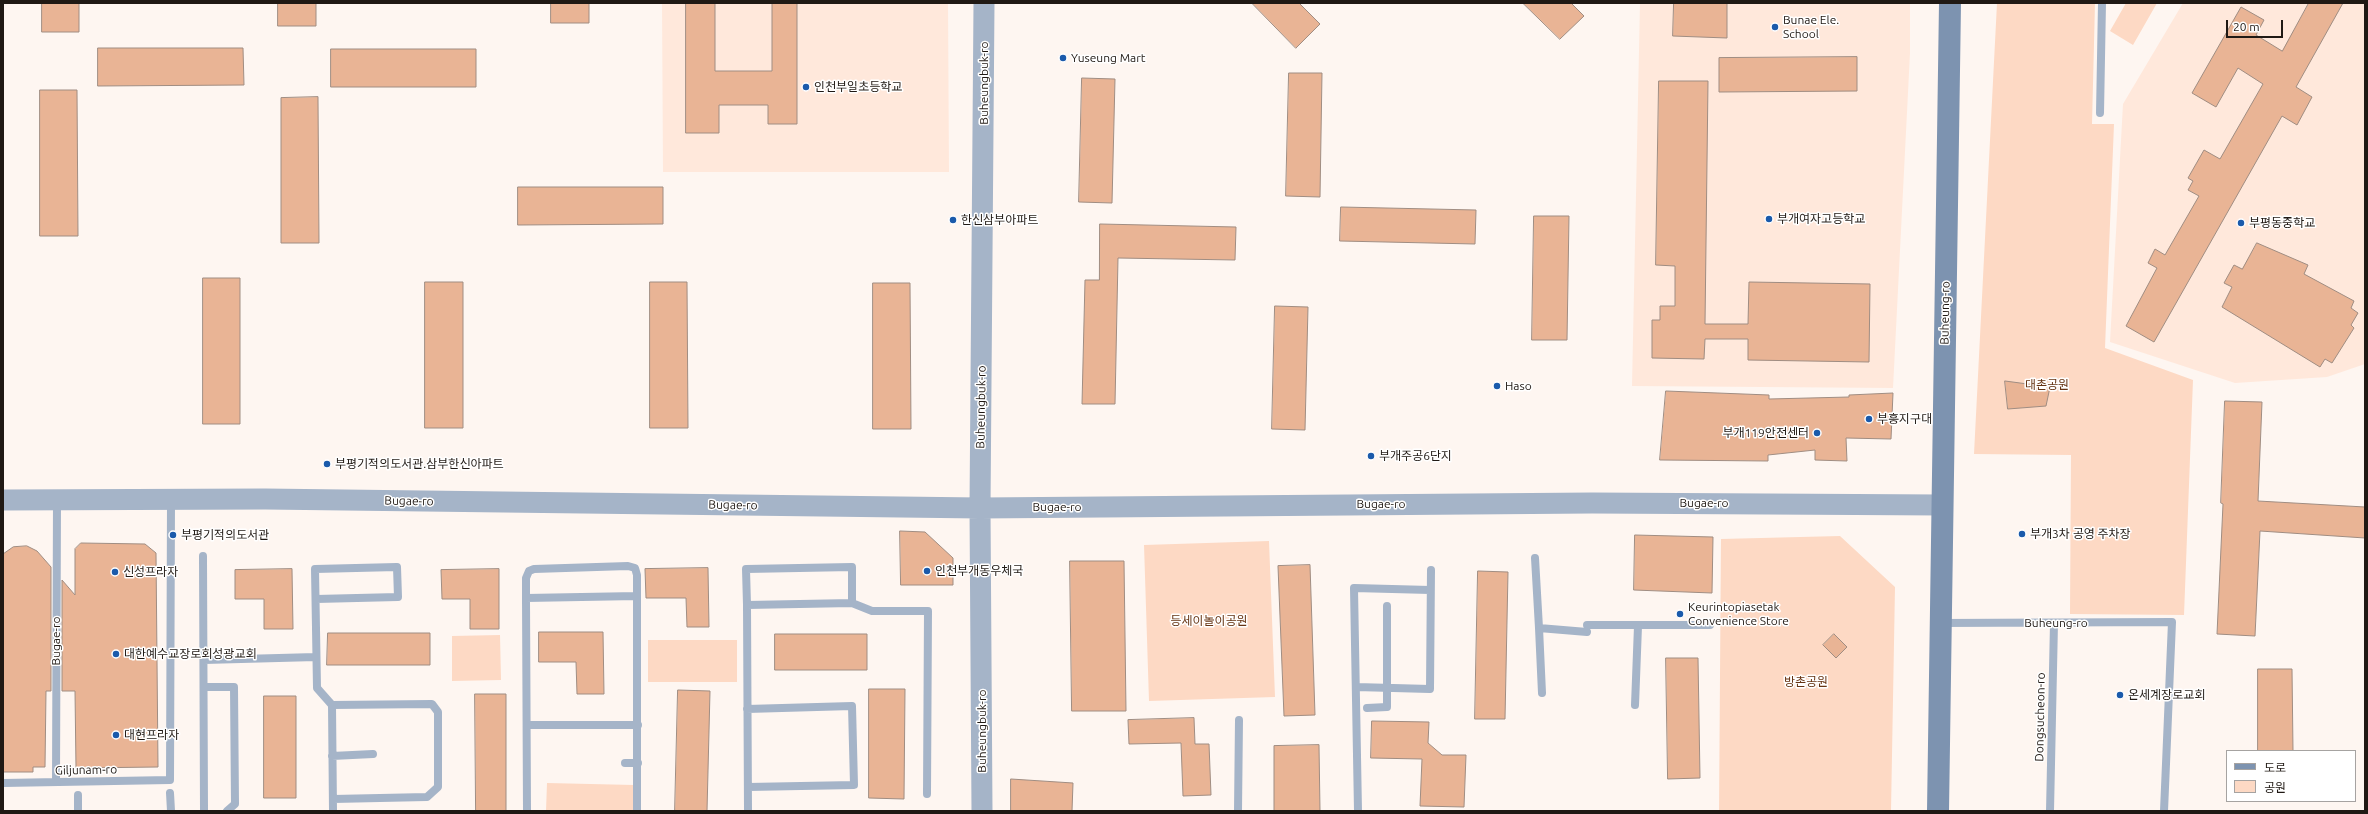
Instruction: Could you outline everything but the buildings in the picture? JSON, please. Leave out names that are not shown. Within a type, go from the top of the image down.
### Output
[{"type":"main road","name":"Buheung-ro","points":[[1938,811],[1950,3]]},
{"type":"street","name":"Buheungbuk-ro","points":[[982,811],[980,508],[984,3]]},
{"type":"street","name":"Bugae-ro","points":[[3,500],[171,499],[980,508],[1592,503],[1942,505]]},
{"type":"lane","points":[[2100,113],[2102,3]]},
{"type":"lane","name":"Giljunam-ro","points":[[3,783],[170,780],[171,499]]},
{"type":"lane","name":"Bugae-ro","points":[[56,782],[57,500]]},
{"type":"lane","points":[[203,556],[204,811]]},
{"type":"lane","points":[[1535,558],[1542,693]]},
{"type":"lane","points":[[527,811],[526,578],[529,571],[534,569],[628,566],[635,568],[637,596],[637,811]]},
{"type":"lane","points":[[316,599],[398,597],[397,567],[315,569],[316,688],[332,705],[333,811]]},
{"type":"lane","points":[[748,811],[746,569],[852,567],[852,603]]},
{"type":"lane","points":[[1356,687],[1430,689],[1431,570]]},
{"type":"lane","points":[[1358,811],[1354,588],[1430,590]]},
{"type":"lane","points":[[526,598],[637,596]]},
{"type":"lane","points":[[747,605],[852,603],[872,610],[928,611],[927,794]]},
{"type":"lane","points":[[1367,708],[1387,707],[1387,606]]},
{"type":"lane","name":"Buheung-ro","points":[[1940,623],[2172,622],[2164,811]]},
{"type":"lane","name":"Dongsucheon-ro","points":[[2050,811],[2054,623]]},
{"type":"lane","points":[[1539,628],[1587,629],[1638,626],[1710,625]]},
{"type":"lane","points":[[1635,705],[1638,626]]},
{"type":"lane","points":[[204,660],[316,657]]},
{"type":"lane","points":[[204,687],[234,687],[235,804],[227,811]]},
{"type":"lane","points":[[332,705],[432,704],[438,712],[438,787],[427,797],[333,799]]},
{"type":"lane","points":[[748,709],[852,706],[854,785],[748,787]]},
{"type":"lane","points":[[1238,811],[1239,720]]},
{"type":"lane","points":[[527,725],[638,725]]},
{"type":"lane","points":[[332,756],[373,754]]},
{"type":"lane","points":[[625,763],[638,763]]},
{"type":"lane","points":[[170,793],[171,811]]},
{"type":"lane","points":[[78,795],[78,811]]},
{"type":"shaded area","name":"인천부일초등학교","points":[[662,3],[948,3],[949,172],[663,172]]},
{"type":"shaded area","name":"부개여자고등학교","points":[[1640,3],[1910,3],[1910,53],[1893,388],[1632,386]]},
{"type":"shaded area","name":"부평동중학교","points":[[2183,3],[2365,3],[2365,364],[2327,377],[2235,383],[2110,342],[2123,104]]},
{"type":"green space","name":"대촌공원","points":[[1997,3],[2095,3],[2092,124],[2114,124],[2105,348],[2193,380],[2184,615],[2070,614],[2071,455],[1974,454]]},
{"type":"green space","points":[[2126,3],[2157,3],[2133,45],[2110,31]]},
{"type":"green space","name":"방촌공원","points":[[1840,536],[1895,587],[1891,811],[1719,811],[1721,539]]},
{"type":"green space","name":"등세이놀이공원","points":[[1269,541],[1275,697],[1149,701],[1144,545]]},
{"type":"green space","points":[[500,635],[501,680],[452,681],[452,636]]},
{"type":"green space","points":[[648,640],[737,640],[737,682],[648,682]]},
{"type":"green space","points":[[547,783],[634,785],[633,811],[546,811]]},
{"type":"place","name":"Bunae Ele. School","points":[[1775,27]]},
{"type":"place","name":"Yuseung Mart","points":[[1063,58]]},
{"type":"place","name":"인천부일초등학교","points":[[806,87]]},
{"type":"place","name":"부개여자고등학교","points":[[1769,219]]},
{"type":"place","name":"한신삼부아파트","points":[[953,220]]},
{"type":"place","name":"부평동중학교","points":[[2241,223]]},
{"type":"place","name":"Haso","points":[[1497,386]]},
{"type":"place","name":"부흥지구대","points":[[1869,419]]},
{"type":"place","name":"부개119안전센터","points":[[1817,433]]},
{"type":"place","name":"부개주공6단지","points":[[1371,456]]},
{"type":"place","name":"부평기적의도서관.삼부한신아파트","points":[[327,464]]},
{"type":"place","name":"부개3차 공영 주차장","points":[[2022,534]]},
{"type":"place","name":"부평기적의도서관","points":[[173,535]]},
{"type":"place","name":"인천부개동우체국","points":[[927,571]]},
{"type":"place","name":"신성프라자","points":[[115,572]]},
{"type":"place","name":"Keurintopiasetak Convenience Store","points":[[1680,614]]},
{"type":"place","name":"대한예수교장로회성광교회","points":[[116,654]]},
{"type":"place","name":"온세계장로교회","points":[[2120,695]]},
{"type":"place","name":"대현프라자","points":[[116,735]]}]
